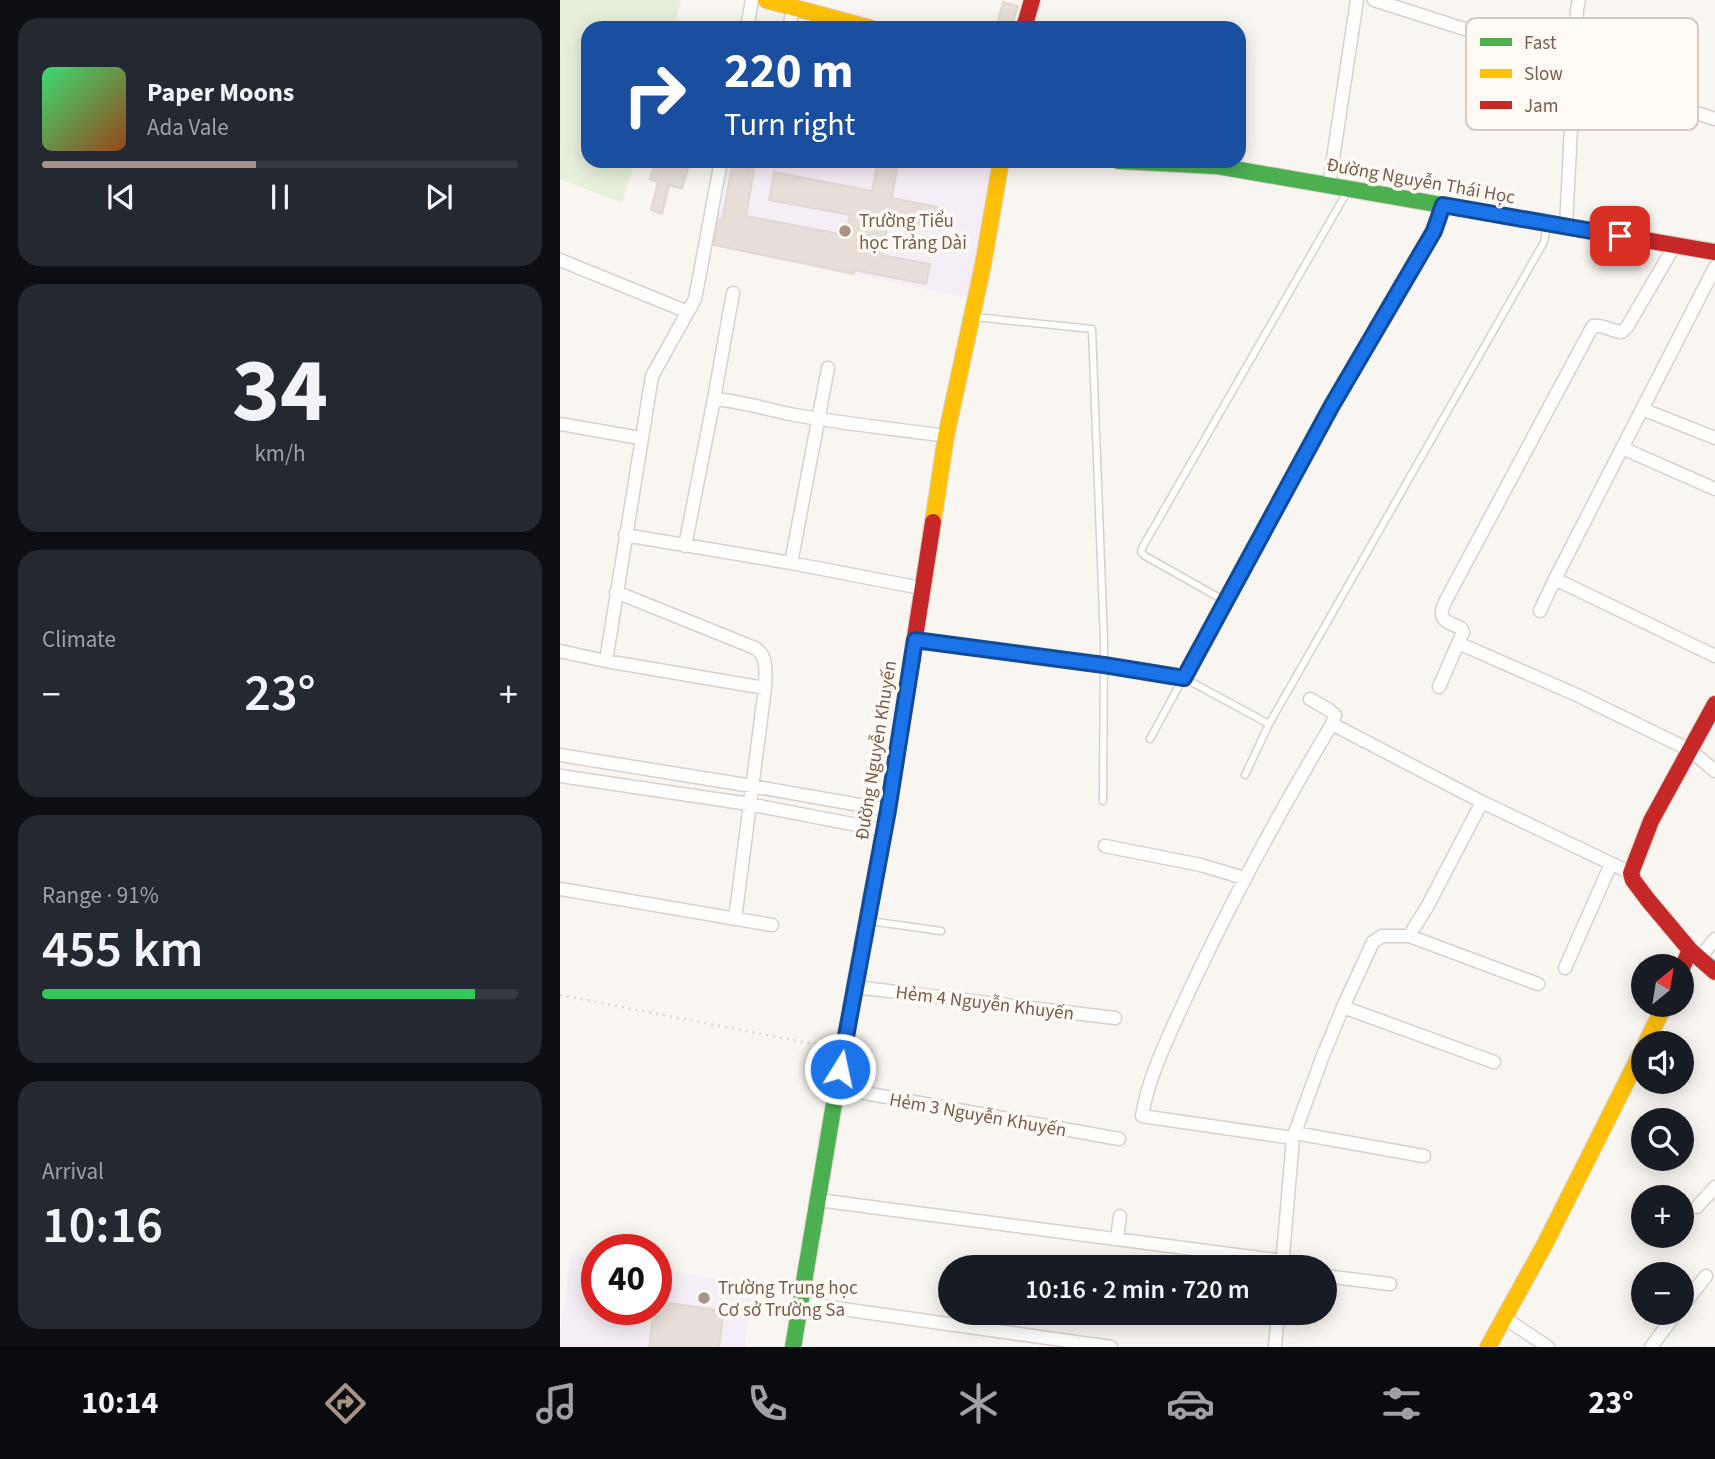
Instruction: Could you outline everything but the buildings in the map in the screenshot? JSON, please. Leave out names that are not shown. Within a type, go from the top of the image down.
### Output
[{"type":"street","points":[[748,21],[752,0]]},
{"type":"street","points":[[766,0],[793,8],[816,7],[852,21]]},
{"type":"street","points":[[1026,21],[1032,0]]},
{"type":"street","points":[[1329,185],[1357,0]]},
{"type":"street","points":[[1374,0],[1466,32]]},
{"type":"street","points":[[1577,18],[1579,0]]},
{"type":"street","points":[[790,21],[793,8]]},
{"type":"street","points":[[1698,113],[1715,119]]},
{"type":"street","points":[[1566,226],[1571,130]]},
{"type":"street","points":[[606,661],[652,376],[695,299],[720,168]]},
{"type":"street","name":"Đường Nguyễn Khuyến","points":[[793,1347],[888,810],[946,436],[1000,168]]},
{"type":"street","name":"Đường Nguyễn Thái Học","points":[[1229,168],[1715,252]]},
{"type":"street","points":[[1439,687],[1463,632],[1444,621],[1441,609],[1593,326],[1599,325],[1622,332],[1675,245]]},
{"type":"street","points":[[560,260],[688,312]]},
{"type":"street","points":[[1541,611],[1715,267]]},
{"type":"street","points":[[685,546],[733,293]]},
{"type":"street","points":[[791,563],[828,368]]},
{"type":"street","points":[[715,399],[820,419],[946,436]]},
{"type":"street","points":[[1642,409],[1715,438]]},
{"type":"street","points":[[560,424],[640,438]]},
{"type":"street","points":[[1622,448],[1715,489]]},
{"type":"street","points":[[625,535],[921,588]]},
{"type":"street","points":[[1555,579],[1715,656]]},
{"type":"street","points":[[617,592],[761,652],[765,658],[765,688],[735,919]]},
{"type":"street","points":[[1458,643],[1579,696],[1690,750],[1715,771]]},
{"type":"street","points":[[560,651],[765,688]]},
{"type":"street","points":[[1310,699],[1335,715],[1332,724],[1222,921],[1174,1024],[1145,1098],[1142,1116],[1294,1135],[1424,1156]]},
{"type":"street","points":[[1715,704],[1651,821],[1631,873],[1648,900],[1695,954],[1715,972]]},
{"type":"street","points":[[1332,724],[1482,802],[1631,873]]},
{"type":"street","points":[[560,755],[888,810]]},
{"type":"street","points":[[560,776],[749,804],[883,830]]},
{"type":"street","points":[[1409,936],[1482,802]]},
{"type":"street","points":[[1105,846],[1201,865],[1244,878]]},
{"type":"street","points":[[1565,968],[1612,864]]},
{"type":"street","points":[[560,889],[772,925]]},
{"type":"street","points":[[1283,1255],[1294,1135],[1322,1058],[1373,942],[1382,936],[1409,936],[1538,984]]},
{"type":"street","points":[[1695,954],[1715,939]]},
{"type":"street","name":"Hẻm 4 Nguyễn Khuyến","points":[[855,987],[1115,1018]]},
{"type":"street","points":[[1343,1007],[1494,1062]]},
{"type":"street","points":[[1488,1347],[1545,1244],[1631,1073]]},
{"type":"street","name":"Hẻm 3 Nguyễn Khuyến","points":[[837,1088],[1119,1139]]},
{"type":"street","points":[[1696,1207],[1715,1187]]},
{"type":"street","points":[[818,1200],[1117,1238],[1225,1255]]},
{"type":"street","points":[[1117,1238],[1120,1216]]},
{"type":"street","points":[[1694,1292],[1706,1276]]},
{"type":"street","points":[[1337,1277],[1391,1284]]},
{"type":"street","points":[[800,1303],[1111,1347]]},
{"type":"street","points":[[1503,1317],[1548,1347]]},
{"type":"street","points":[[1275,1347],[1277,1325]]},
{"type":"street","points":[[1651,1347],[1667,1325]]},
{"type":"lane","points":[[1225,601],[1144,556],[1142,548],[1349,188]]},
{"type":"lane","points":[[1150,739],[1331,407],[1434,231],[1443,205]]},
{"type":"lane","points":[[1245,775],[1269,724],[1544,242],[1548,223]]},
{"type":"lane","points":[[971,317],[1092,329],[1104,641],[1103,801]]},
{"type":"lane","points":[[915,640],[1184,678],[1269,724]]},
{"type":"lane","points":[[867,921],[941,931]]},
{"type":"path","points":[[560,995],[844,1051]]},
{"type":"shaded area","name":"Trường Tiểu học Trảng Dài","points":[[723,168],[992,168],[968,298],[708,244]]},
{"type":"shaded area","name":"Trường Trung học Cơ sở Trường Sa","points":[[571,1255],[581,1257],[581,1325],[672,1325],[672,1272],[753,1285],[745,1347],[560,1347]]},
{"type":"green space","points":[[560,0],[681,0],[675,21],[581,21],[581,168],[632,168],[622,203],[560,179]]},
{"type":"traffic: fast","points":[[1229,168],[1569,227]]},
{"type":"traffic: fast","points":[[793,1347],[871,898]]},
{"type":"traffic: slow","points":[[766,0],[844,21]]},
{"type":"traffic: slow","points":[[933,522],[946,436],[983,265],[1000,168]]},
{"type":"traffic: slow","points":[[1652,1031],[1659,1017]]},
{"type":"traffic: slow","points":[[1488,1347],[1545,1244],[1631,1073]]},
{"type":"traffic: jam","points":[[1026,21],[1032,0]]},
{"type":"traffic: jam","points":[[1569,227],[1715,252]]},
{"type":"traffic: jam","points":[[871,898],[888,810],[933,522]]},
{"type":"traffic: jam","points":[[1715,704],[1651,821],[1631,873],[1648,900],[1690,950],[1715,972]]},
{"type":"traffic: jam","points":[[1688,954],[1690,950]]},
{"type":"place","name":"Trường Tiểu học Trảng Dài","points":[[845,231]]},
{"type":"place","name":"Trường Trung học Cơ sở Trường Sa","points":[[704,1298]]},
{"type":"route","points":[[840,1069],[888,810],[915,640],[1184,678],[1331,407],[1434,231],[1443,205],[1620,236]]}]
